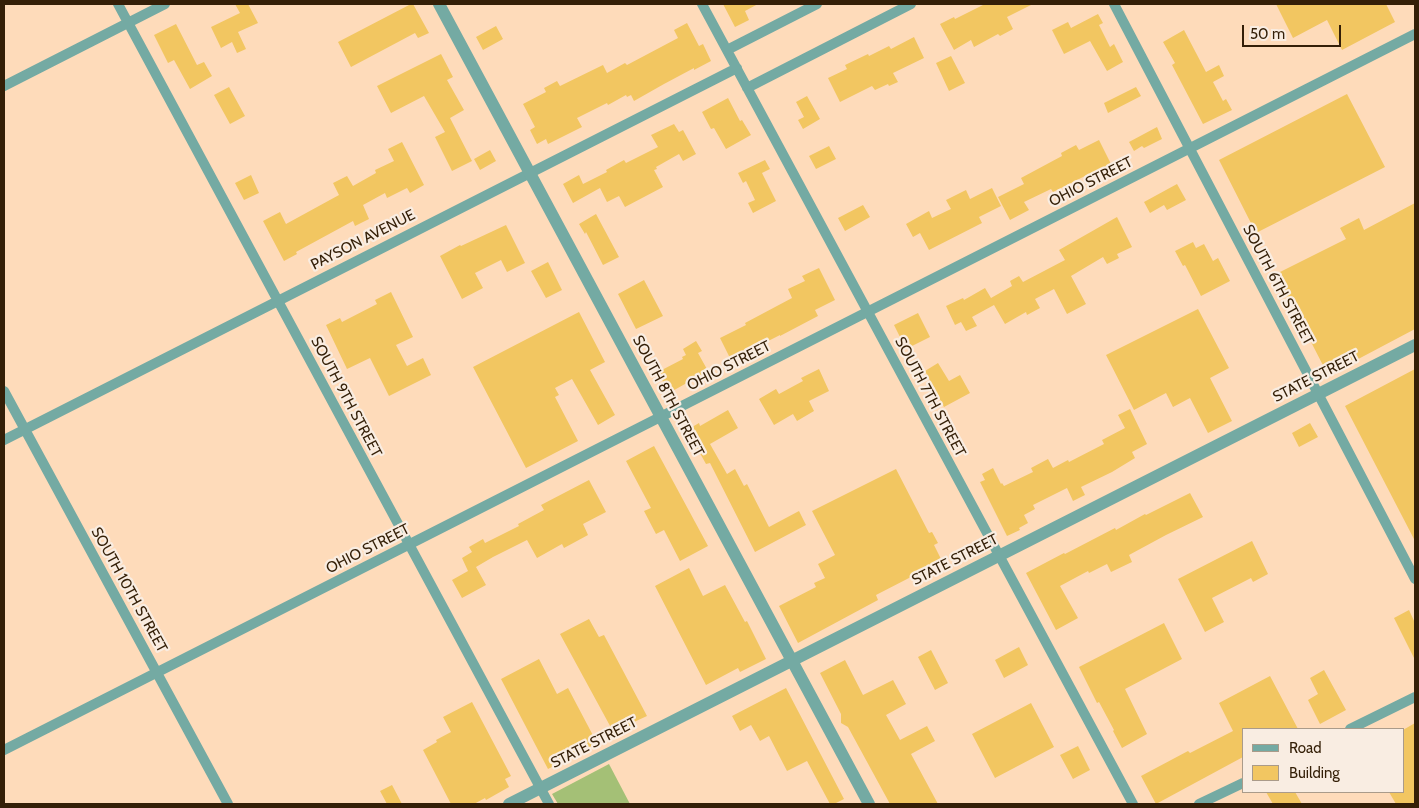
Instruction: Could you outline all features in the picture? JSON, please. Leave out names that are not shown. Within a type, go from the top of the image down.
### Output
[{"type":"street","name":"SOUTH 9TH STREET","points":[[118,4],[549,804]]},
{"type":"street","points":[[4,86],[165,4]]},
{"type":"street","name":"SOUTH 8TH STREET","points":[[438,4],[869,804]]},
{"type":"street","name":"SOUTH 7TH STREET","points":[[702,4],[1132,804]]},
{"type":"street","points":[[727,50],[817,4]]},
{"type":"street","points":[[747,88],[911,4]]},
{"type":"street","name":"SOUTH 6TH STREET","points":[[1114,4],[1415,579]]},
{"type":"street","name":"OHIO STREET","points":[[4,750],[1415,34]]},
{"type":"street","name":"PAYSON AVENUE","points":[[4,440],[737,68]]},
{"type":"street","name":"STATE STREET","points":[[509,804],[1415,345]]},
{"type":"street","name":"SOUTH 10TH STREET","points":[[4,391],[228,804]]},
{"type":"street","points":[[1352,728],[1415,697]]},
{"type":"street","points":[[1200,804],[1242,783]]},
{"type":"green space","points":[[609,764],[630,804],[558,804],[552,794]]},
{"type":"building","points":[[235,4],[248,4],[258,23],[238,32],[246,49],[237,53],[232,42],[221,48],[211,27],[240,13]]},
{"type":"building","points":[[413,4],[429,33],[418,38],[415,33],[351,67],[338,42]]},
{"type":"building","points":[[723,4],[758,4],[745,11],[749,20],[735,27]]},
{"type":"building","points":[[985,4],[1033,4],[1007,17],[1013,29],[1000,36],[998,34],[974,47],[971,40],[954,50],[940,24],[954,17],[955,19]]},
{"type":"building","points":[[1276,4],[1386,4],[1395,22],[1342,50],[1327,20],[1293,38]]},
{"type":"building","points":[[1098,14],[1103,23],[1099,25],[1110,47],[1114,44],[1123,62],[1107,71],[1090,41],[1064,54],[1052,30],[1068,22],[1071,28]]},
{"type":"building","points":[[687,23],[699,46],[703,44],[711,61],[694,70],[694,68],[634,101],[631,95],[627,97],[626,95],[608,105],[607,103],[577,118],[582,127],[548,144],[546,139],[537,144],[530,130],[535,127],[523,104],[546,92],[544,88],[557,81],[560,86],[603,65],[607,73],[625,63],[627,65],[678,38],[674,30]]},
{"type":"building","points":[[176,24],[197,65],[204,62],[212,76],[190,89],[174,60],[168,63],[154,35]]},
{"type":"building","points":[[496,26],[503,39],[483,50],[476,37]]},
{"type":"building","points":[[1184,30],[1206,72],[1219,65],[1224,76],[1213,82],[1223,101],[1226,99],[1232,110],[1203,124],[1172,65],[1175,63],[1163,42]]},
{"type":"building","points":[[914,37],[924,58],[893,73],[898,82],[875,90],[872,86],[840,102],[828,78],[847,69],[845,65],[868,54],[869,56],[889,46],[891,49]]},
{"type":"building","points":[[441,54],[453,77],[447,80],[464,110],[450,118],[472,161],[452,171],[435,137],[445,132],[424,96],[391,113],[377,86]]},
{"type":"building","points":[[951,56],[965,83],[949,91],[936,63]]},
{"type":"building","points":[[229,87],[245,116],[230,124],[214,95]]},
{"type":"building","points":[[1136,87],[1141,96],[1108,113],[1104,103]]},
{"type":"building","points":[[1347,94],[1385,167],[1256,233],[1219,160]]},
{"type":"building","points":[[807,96],[820,119],[803,129],[798,120],[804,117],[796,102]]},
{"type":"building","points":[[728,98],[740,121],[742,120],[751,135],[726,149],[714,128],[711,129],[702,112]]},
{"type":"building","points":[[674,124],[679,132],[683,130],[696,154],[683,161],[679,154],[656,167],[657,169],[654,170],[663,187],[625,207],[619,196],[607,202],[600,188],[573,203],[563,184],[579,175],[583,184],[607,172],[606,170],[624,160],[626,163],[658,147],[651,135]]},
{"type":"building","points":[[1157,127],[1162,139],[1134,151],[1129,142]]},
{"type":"building","points":[[1099,140],[1111,164],[1053,192],[1051,189],[1024,202],[1029,210],[1010,220],[998,197],[1024,184],[1021,178],[1062,156],[1061,153],[1076,145],[1079,150]]},
{"type":"building","points":[[402,142],[424,185],[410,193],[407,188],[387,198],[385,193],[363,205],[369,219],[355,226],[353,221],[296,252],[297,254],[284,261],[263,221],[280,212],[286,224],[339,195],[333,183],[347,176],[353,186],[376,173],[375,170],[394,161],[388,149]]},
{"type":"building","points":[[829,146],[836,159],[816,169],[809,156]]},
{"type":"building","points":[[490,150],[496,161],[480,170],[474,159]]},
{"type":"building","points":[[765,160],[770,169],[762,173],[776,201],[753,213],[748,203],[755,200],[746,181],[743,183],[738,173]]},
{"type":"building","points":[[251,175],[259,193],[244,200],[235,183]]},
{"type":"building","points":[[1177,184],[1186,200],[1167,210],[1164,205],[1150,213],[1144,202]]},
{"type":"building","points":[[992,188],[1001,206],[979,217],[982,223],[929,250],[920,233],[913,237],[906,224],[929,211],[932,218],[951,209],[946,200],[966,190],[970,199]]},
{"type":"building","points":[[1415,203],[1415,329],[1328,375],[1276,274],[1346,239],[1340,228],[1359,218],[1364,230]]},
{"type":"building","points":[[863,205],[870,217],[845,231],[838,218]]},
{"type":"building","points":[[596,214],[619,257],[603,265],[586,232],[585,234],[579,224]]},
{"type":"building","points":[[1117,217],[1132,247],[1117,254],[1119,258],[1107,264],[1103,257],[1071,276],[1086,304],[1067,314],[1054,289],[1035,299],[1040,308],[1027,315],[1026,312],[1005,324],[994,305],[972,317],[977,326],[966,331],[961,322],[955,325],[946,306],[963,298],[964,300],[985,288],[991,298],[1012,286],[1010,281],[1019,276],[1023,282],[1065,260],[1059,250]]},
{"type":"building","points":[[506,225],[525,263],[507,272],[501,260],[475,273],[483,288],[462,299],[440,256]]},
{"type":"building","points":[[1193,242],[1196,248],[1204,244],[1213,261],[1218,258],[1230,281],[1201,296],[1185,265],[1183,266],[1175,251]]},
{"type":"building","points":[[548,262],[562,290],[546,298],[531,271]]},
{"type":"building","points":[[819,268],[835,300],[815,310],[818,316],[731,360],[720,338],[792,298],[788,289],[805,281],[802,276]]},
{"type":"building","points":[[644,280],[663,316],[636,329],[618,294]]},
{"type":"building","points":[[391,292],[413,337],[396,345],[407,366],[423,358],[431,375],[389,396],[370,358],[347,369],[326,325],[340,318],[342,322],[377,304],[375,300]]},
{"type":"building","points":[[1198,309],[1229,368],[1210,378],[1232,421],[1208,433],[1190,398],[1173,407],[1166,393],[1134,410],[1106,355]]},
{"type":"building","points":[[579,312],[605,362],[590,370],[615,415],[598,425],[572,379],[555,388],[559,395],[555,397],[578,441],[526,468],[473,367]]},
{"type":"building","points":[[918,313],[930,337],[906,349],[894,325]]},
{"type":"building","points":[[696,341],[702,351],[698,353],[708,371],[669,393],[658,372],[683,359],[682,357],[686,355],[683,349]]},
{"type":"building","points":[[938,363],[949,381],[960,375],[970,393],[944,407],[925,371]]},
{"type":"building","points":[[819,369],[829,391],[809,401],[814,411],[797,421],[793,414],[774,425],[759,399],[776,389],[779,394],[803,381],[801,378]]},
{"type":"building","points":[[1415,369],[1415,541],[1345,406]]},
{"type":"building","points":[[1130,409],[1147,444],[1132,452],[1135,458],[1081,487],[1085,495],[1073,501],[1067,488],[1033,505],[1035,509],[1024,515],[1028,523],[1019,528],[1020,530],[1007,536],[980,482],[985,480],[982,474],[993,468],[1001,484],[1004,486],[1033,472],[1031,468],[1048,459],[1053,468],[1068,460],[1069,462],[1104,444],[1102,440],[1125,428],[1118,415]]},
{"type":"building","points":[[728,410],[738,428],[710,444],[727,474],[735,469],[744,486],[747,484],[769,527],[799,511],[806,525],[755,552],[710,463],[706,464],[687,430],[699,423],[700,426]]},
{"type":"building","points":[[1310,423],[1318,437],[1299,447],[1292,433]]},
{"type":"building","points":[[654,446],[708,546],[680,561],[664,530],[656,534],[644,511],[651,508],[626,461]]},
{"type":"building","points":[[896,469],[929,533],[932,532],[938,543],[934,545],[942,561],[876,595],[878,600],[798,643],[779,606],[816,587],[814,583],[825,578],[818,564],[835,555],[812,511]]},
{"type":"building","points":[[589,480],[606,512],[583,524],[588,535],[564,548],[562,544],[537,558],[527,540],[493,557],[476,567],[486,585],[462,598],[452,580],[468,571],[462,558],[472,552],[469,547],[483,539],[485,543],[519,526],[518,524],[544,510],[541,505]]},
{"type":"building","points":[[1190,493],[1203,517],[1129,555],[1132,562],[1111,572],[1107,564],[1089,573],[1088,571],[1060,586],[1078,618],[1056,630],[1026,573]]},
{"type":"building","points":[[1252,541],[1268,574],[1253,582],[1251,578],[1212,598],[1224,622],[1205,632],[1178,579]]},
{"type":"building","points":[[689,568],[703,596],[725,585],[745,622],[747,621],[766,659],[740,672],[738,668],[706,685],[655,586]]},
{"type":"building","points":[[1409,610],[1415,623],[1415,660],[1394,618]]},
{"type":"building","points":[[589,619],[599,637],[604,635],[647,716],[615,735],[560,634]]},
{"type":"building","points":[[1164,623],[1182,659],[1125,689],[1147,734],[1122,748],[1079,667]]},
{"type":"building","points":[[1019,647],[1028,665],[1004,678],[995,660]]},
{"type":"building","points":[[931,650],[948,683],[935,690],[918,657]]},
{"type":"building","points":[[539,659],[557,694],[568,688],[597,743],[548,769],[501,679]]},
{"type":"building","points":[[845,660],[863,695],[893,680],[906,704],[886,715],[900,740],[927,726],[935,741],[911,754],[938,804],[890,804],[848,727],[841,723],[841,714],[820,673]]},
{"type":"building","points":[[1324,670],[1346,710],[1320,724],[1308,700],[1318,694],[1310,678]]},
{"type":"building","points":[[1270,676],[1297,728],[1242,728],[1242,758],[1156,804],[1141,776],[1188,751],[1190,753],[1233,731],[1219,703]]},
{"type":"building","points":[[786,688],[844,799],[834,804],[830,804],[807,761],[787,771],[769,736],[760,741],[751,725],[740,731],[732,716]]},
{"type":"building","points":[[472,702],[511,776],[505,779],[509,787],[486,800],[485,798],[474,804],[451,804],[423,750],[451,732],[443,717]]},
{"type":"building","points":[[1031,703],[1054,747],[995,778],[972,734]]},
{"type":"building","points":[[1415,723],[1415,804],[1396,804],[1390,793],[1404,793],[1404,729]]},
{"type":"building","points":[[1078,746],[1090,770],[1073,779],[1060,755]]},
{"type":"building","points":[[392,785],[402,804],[387,804],[380,791]]},
{"type":"building","points":[[1267,793],[1296,793],[1302,804],[1273,804]]}]
